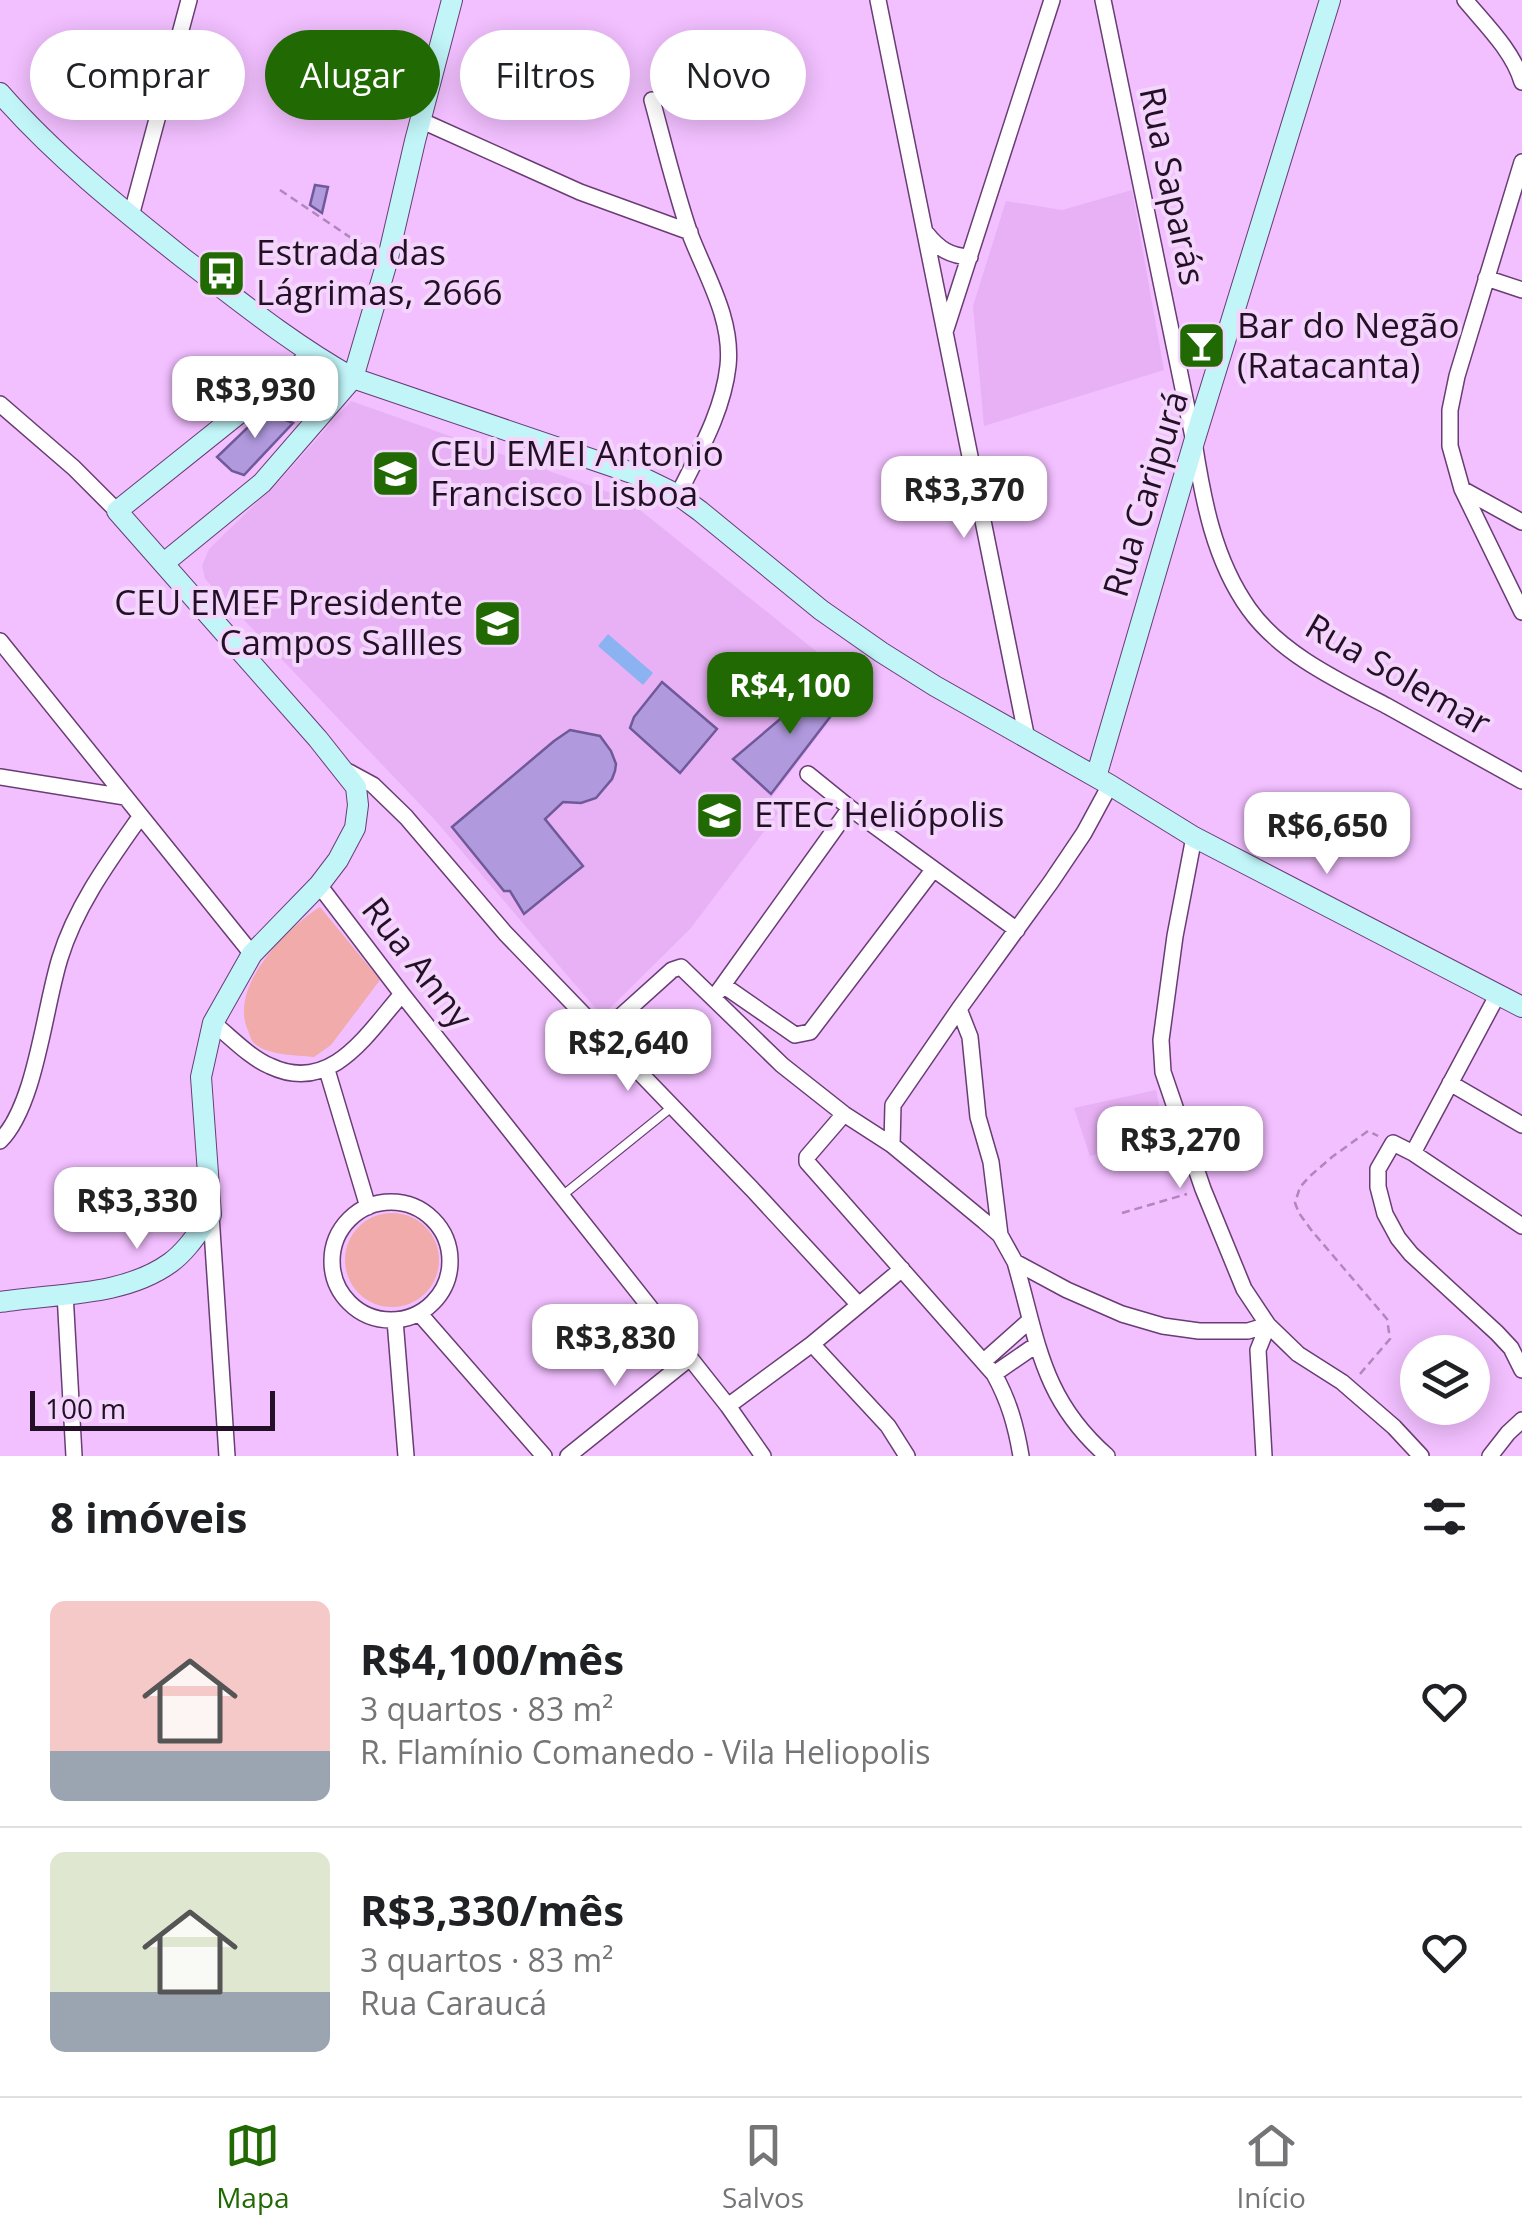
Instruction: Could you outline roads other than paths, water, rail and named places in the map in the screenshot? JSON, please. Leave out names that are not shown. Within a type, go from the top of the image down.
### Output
[{"type":"street","points":[[440,45],[452,0]]},
{"type":"street","points":[[878,0],[1027,739]]},
{"type":"street","points":[[945,333],[1052,0]]},
{"type":"street","name":"Rua Saparás","points":[[1103,0],[1194,442]]},
{"type":"street","name":"Rua Caripurá","points":[[1103,781],[1194,442],[1330,0]]},
{"type":"street","points":[[1465,0],[1519,70],[1522,82]]},
{"type":"street","points":[[131,216],[186,2]]},
{"type":"street","points":[[0,93],[48,145],[131,216],[312,355],[352,378],[636,474],[678,495],[822,610],[882,652],[1194,836],[1522,1007]]},
{"type":"street","points":[[164,563],[262,482],[352,378],[387,262],[420,120],[580,192],[690,232]]},
{"type":"street","points":[[658,120],[690,232],[728,333],[728,365],[721,398],[678,495]]},
{"type":"street","points":[[1522,162],[1450,410],[1450,446],[1462,489],[1522,612]]},
{"type":"street","points":[[924,230],[946,252],[970,257]]},
{"type":"street","points":[[1486,278],[1522,290]]},
{"type":"street","points":[[117,511],[312,355]]},
{"type":"street","points":[[0,404],[117,511],[356,787],[355,828],[338,860],[252,954],[213,1023],[201,1077],[227,1456]]},
{"type":"street","name":"Rua Solemar","points":[[1194,442],[1202,496],[1214,539],[1250,612],[1274,636],[1335,678],[1522,780]]},
{"type":"street","points":[[1462,489],[1522,522]]},
{"type":"street","points":[[0,641],[252,954]]},
{"type":"street","points":[[341,767],[373,785],[398,808],[505,933],[752,1188],[859,1305]]},
{"type":"street","points":[[808,774],[1017,930]]},
{"type":"street","points":[[0,777],[125,797]]},
{"type":"street","points":[[892,1145],[893,1104],[1084,833],[1103,781]]},
{"type":"street","points":[[719,991],[850,808]]},
{"type":"street","points":[[0,1141],[9,1132],[27,1092],[61,956],[82,905],[140,817]]},
{"type":"street","points":[[1194,836],[1161,1040],[1164,1072],[1203,1189],[1244,1289],[1268,1326],[1298,1354],[1348,1388],[1394,1427],[1420,1456]]},
{"type":"street","points":[[601,1034],[676,967],[681,967],[795,1035],[804,1035],[933,870]]},
{"type":"street","name":"Rua Anny","points":[[319,885],[728,1406],[763,1456]]},
{"type":"street","points":[[719,991],[743,1029],[782,1065],[844,1114],[892,1145],[1000,1235],[1015,1262],[1036,1345],[1063,1406],[1086,1438],[1107,1456]]},
{"type":"street","points":[[213,1023],[270,1066],[296,1073],[327,1070],[348,1054],[402,994]]},
{"type":"street","points":[[1413,1153],[1498,994]]},
{"type":"street","points":[[958,1008],[970,1037],[978,1117],[991,1162],[1000,1235]]},
{"type":"street","points":[[327,1070],[368,1207]]},
{"type":"street","points":[[1450,1083],[1522,1124]]},
{"type":"street","points":[[844,1114],[807,1157],[807,1162],[989,1368],[1007,1397],[1021,1456]]},
{"type":"street","points":[[1522,1226],[1393,1142],[1378,1169],[1385,1214],[1398,1238],[1497,1333],[1511,1348],[1522,1370]]},
{"type":"street","points":[[388,1202],[407,1204],[426,1212],[440,1226],[448,1244],[446,1284],[420,1313],[395,1320],[377,1318],[346,1300],[337,1284],[332,1266],[334,1248],[341,1231],[368,1207],[388,1202]]},
{"type":"street","points":[[0,1302],[100,1289],[152,1274],[172,1262],[212,1215]]},
{"type":"street","points":[[1015,1262],[1122,1314],[1162,1326],[1248,1332],[1268,1326]]},
{"type":"street","points":[[728,1406],[812,1344],[902,1269]]},
{"type":"street","points":[[65,1293],[74,1456]]},
{"type":"street","points":[[420,1313],[544,1456]]},
{"type":"street","points":[[395,1320],[406,1456]]},
{"type":"street","points":[[989,1368],[1029,1321]]},
{"type":"street","points":[[1264,1456],[1258,1350],[1268,1326]]},
{"type":"street","points":[[812,1344],[888,1426],[907,1456]]},
{"type":"street","points":[[989,1368],[1036,1345]]},
{"type":"street","points":[[568,1456],[690,1358]]},
{"type":"street","points":[[1490,1456],[1522,1420]]},
{"type":"lane","points":[[562,1196],[672,1106]]},
{"type":"water","points":[[608,634],[653,673],[643,685],[598,646]]},
{"type":"place","name":"Estrada das Lágrimas, 2666","points":[[221,273]]},
{"type":"place","name":"Bar do Negão (Ratacanta)","points":[[1202,346]]},
{"type":"place","name":"CEU EMEI Antonio Francisco Lisboa","points":[[395,474]]},
{"type":"place","name":"CEU EMEF Presidente Campos Sallles","points":[[498,623]]},
{"type":"place","name":"ETEC Heliópolis","points":[[719,815]]}]
